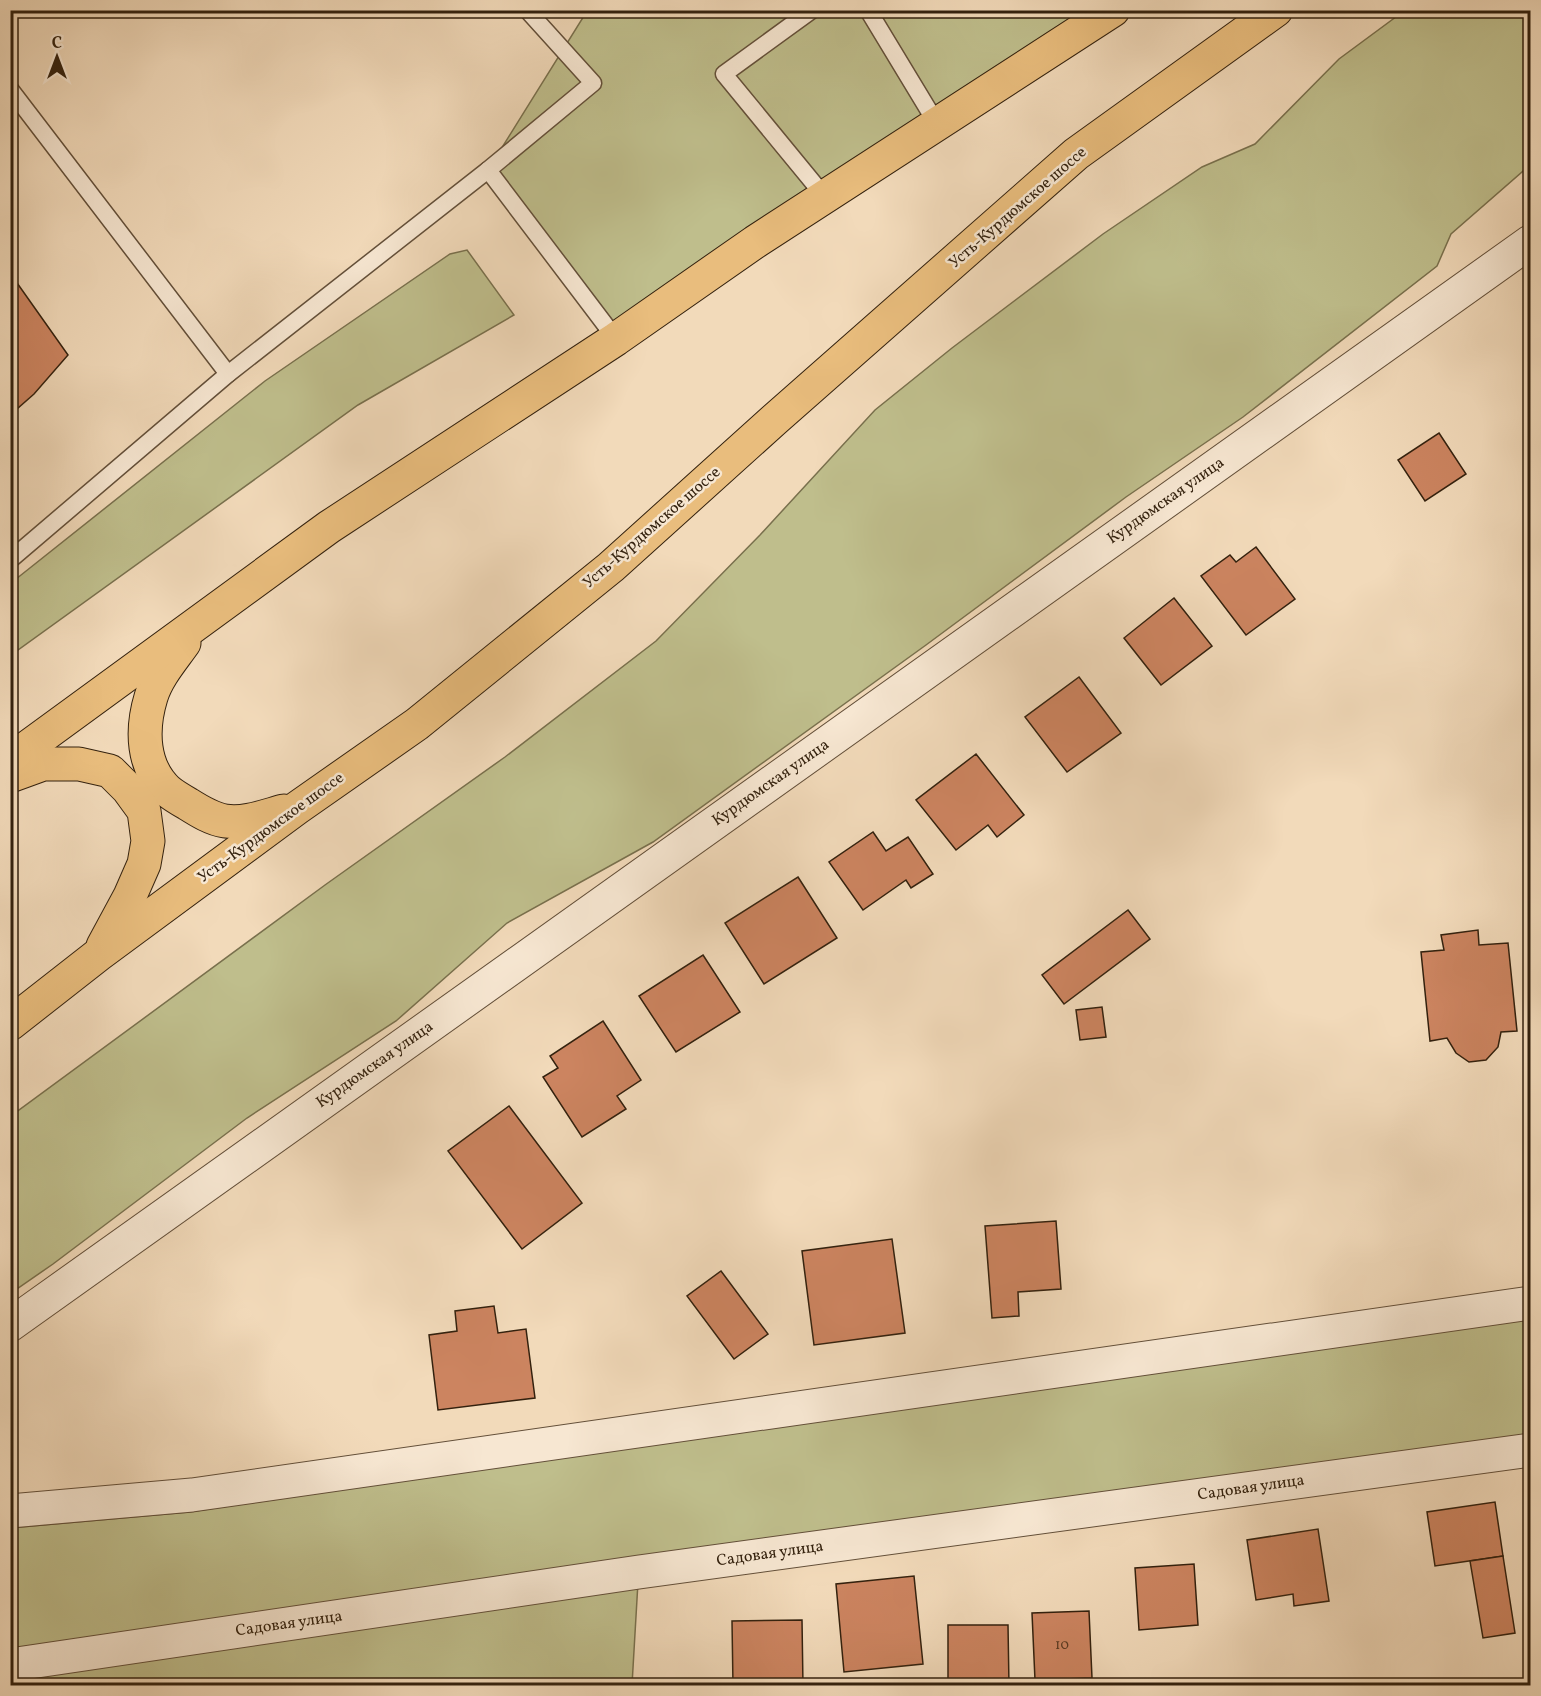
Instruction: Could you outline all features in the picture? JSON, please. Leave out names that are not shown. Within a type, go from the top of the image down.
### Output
[{"type":"main road","points":[[10,760],[329,527],[616,339],[711,272],[1113,10]]},
{"type":"main road","name":"Усть-Курдюмское шоссе","points":[[10,1024],[98,955],[297,808],[417,724],[611,567],[1076,154],[1276,10]]},
{"type":"main road","points":[[199,622],[162,673],[151,696],[144,733],[147,756],[155,777],[178,798],[204,814],[225,821],[246,821],[297,808]]},
{"type":"main road","points":[[10,776],[43,764],[79,764],[111,771],[144,811],[148,841],[144,864],[130,896],[98,955]]},
{"type":"street","name":"Курдюмская улица","points":[[10,1325],[1530,242]]},
{"type":"street","points":[[10,1511],[192,1495],[1530,1303]]},
{"type":"street","name":"Садовая улица","points":[[10,1665],[628,1574],[1530,1450]]},
{"type":"lane","points":[[10,560],[228,374],[488,170],[593,83],[527,10]]},
{"type":"lane","points":[[812,10],[724,74],[825,197]]},
{"type":"lane","points":[[868,10],[937,124]]},
{"type":"lane","points":[[10,89],[228,374]]},
{"type":"lane","points":[[488,170],[616,339]]},
{"type":"shaded area","points":[[587,11],[1097,11],[616,339],[488,170]]},
{"type":"shaded area","points":[[1404,11],[1530,11],[1530,165],[1451,234],[1437,266],[1243,417],[1126,497],[653,842],[507,923],[396,1021],[247,1118],[11,1293],[11,1116],[325,885],[505,757],[656,641],[760,535],[875,410],[952,348],[1103,234],[1202,167],[1255,144],[1339,59]]},
{"type":"shaded area","points":[[467,250],[514,315],[358,405],[11,655],[11,583],[265,381],[450,254]]},
{"type":"shaded area","points":[[1530,1314],[1530,1436],[11,1649],[10,1528],[189,1512]]},
{"type":"shaded area","points":[[638,1582],[632,1685],[11,1686],[11,1679]]},
{"type":"building","points":[[10,273],[68,355],[34,394],[10,415]]},
{"type":"building","points":[[1439,433],[1466,474],[1425,501],[1398,460]]},
{"type":"building","points":[[1256,547],[1295,599],[1246,635],[1201,576],[1230,555],[1236,562]]},
{"type":"building","points":[[1174,598],[1212,646],[1161,685],[1124,638]]},
{"type":"building","points":[[1079,677],[1121,733],[1067,772],[1025,717]]},
{"type":"building","points":[[976,754],[1024,815],[997,837],[988,825],[956,850],[916,800]]},
{"type":"building","points":[[873,832],[886,851],[908,837],[933,874],[911,888],[906,880],[863,910],[829,862]]},
{"type":"building","points":[[798,877],[837,938],[764,984],[725,923]]},
{"type":"building","points":[[1128,910],[1150,939],[1064,1004],[1042,975]]},
{"type":"building","points":[[1478,930],[1479,945],[1508,943],[1517,1031],[1501,1032],[1498,1047],[1486,1060],[1469,1062],[1456,1053],[1447,1038],[1430,1041],[1421,952],[1444,950],[1441,935]]},
{"type":"building","points":[[703,955],[740,1012],[676,1052],[639,996]]},
{"type":"building","points":[[1102,1007],[1106,1037],[1080,1040],[1076,1010]]},
{"type":"building","points":[[603,1021],[641,1080],[617,1096],[626,1109],[582,1137],[543,1077],[558,1068],[550,1056]]},
{"type":"building","points":[[509,1106],[582,1203],[522,1249],[448,1151]]},
{"type":"building","points":[[1056,1221],[1061,1289],[1018,1292],[1019,1316],[992,1318],[985,1226]]},
{"type":"building","points":[[892,1239],[905,1333],[814,1345],[802,1251]]},
{"type":"building","points":[[721,1271],[768,1334],[734,1359],[687,1296]]},
{"type":"building","points":[[494,1306],[498,1333],[526,1329],[535,1398],[438,1410],[429,1335],[457,1331],[455,1311]]},
{"type":"building","points":[[1495,1502],[1503,1556],[1435,1566],[1427,1512]]},
{"type":"building","points":[[1318,1529],[1329,1601],[1294,1606],[1293,1594],[1256,1600],[1247,1540]]},
{"type":"building","points":[[1503,1556],[1515,1633],[1483,1638],[1470,1561]]},
{"type":"building","points":[[1194,1564],[1198,1625],[1139,1630],[1135,1568]]},
{"type":"building","points":[[914,1576],[923,1664],[844,1672],[836,1584]]},
{"type":"building","points":[[1089,1611],[1092,1678],[1035,1680],[1032,1613]]},
{"type":"building","points":[[802,1620],[803,1686],[733,1686],[732,1621]]},
{"type":"building","points":[[948,1625],[1008,1625],[1009,1686],[948,1686]]}]
